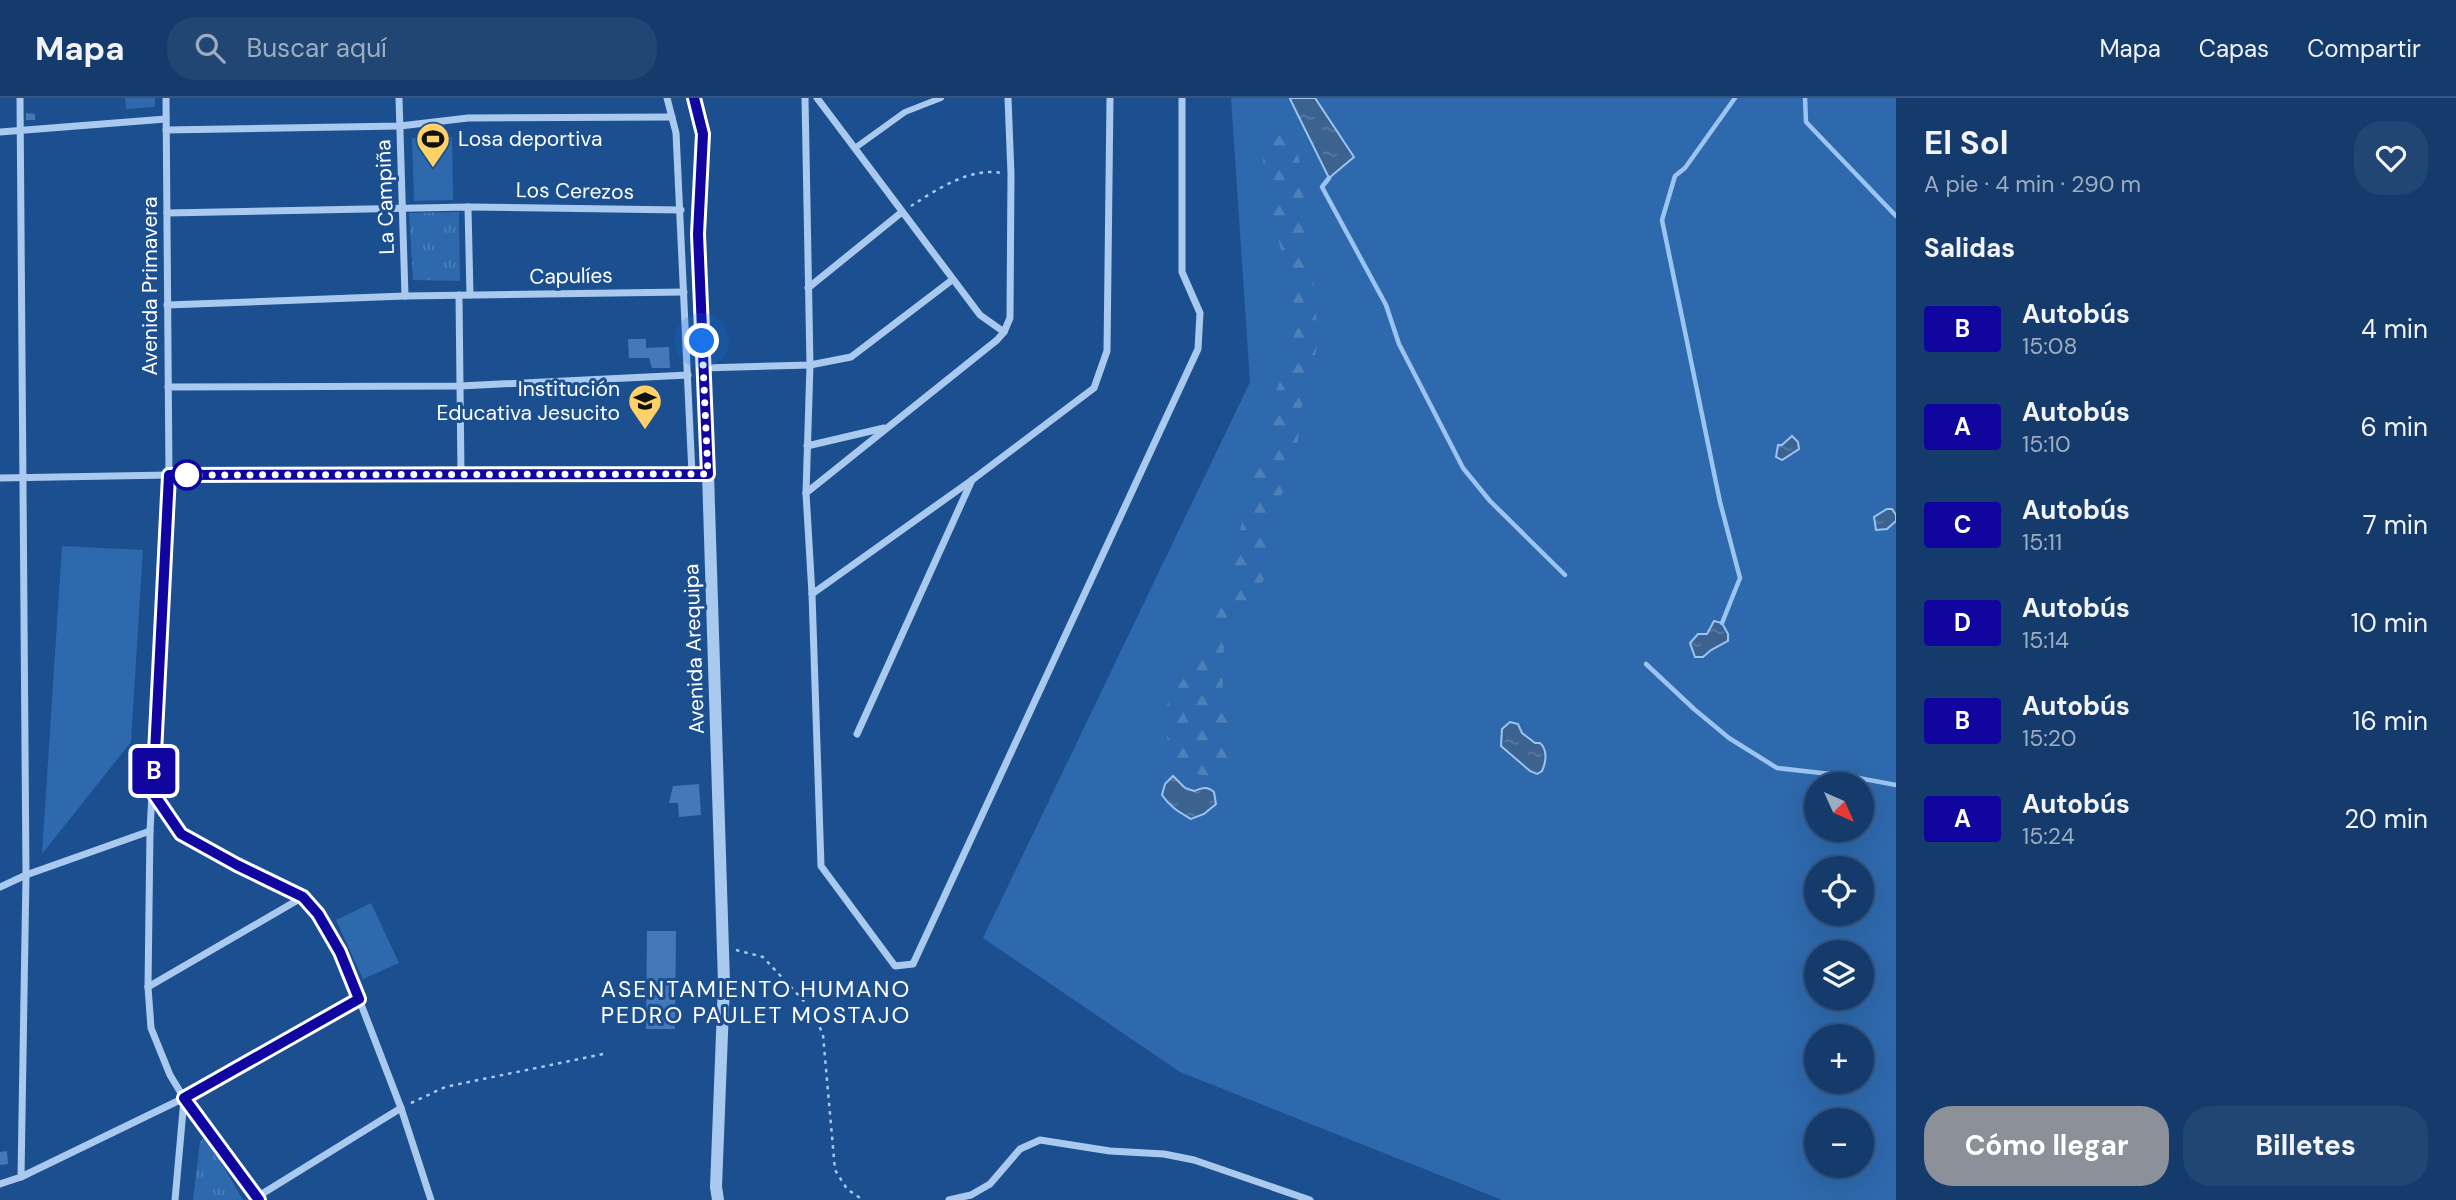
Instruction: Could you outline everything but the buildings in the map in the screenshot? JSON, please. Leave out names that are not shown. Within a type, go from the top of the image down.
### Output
[{"type":"street","points":[[20,98],[26,875],[21,1177]]},
{"type":"street","name":"Avenida Primavera","points":[[153,793],[169,475],[166,98]]},
{"type":"street","name":"La Campiña","points":[[399,98],[405,296]]},
{"type":"street","points":[[667,98],[676,132],[692,474]]},
{"type":"street","name":"Avenida Arequipa","points":[[694,98],[703,134],[698,234],[724,983],[716,1187],[718,1200]]},
{"type":"street","points":[[805,98],[810,365],[806,493],[821,866],[895,966],[912,964],[1198,349],[1199,313],[1182,272],[1182,98]]},
{"type":"street","points":[[817,98],[980,316],[1004,332]]},
{"type":"street","points":[[855,148],[905,112],[941,98]]},
{"type":"street","points":[[806,493],[1004,332],[1010,318],[1011,174],[1008,98]]},
{"type":"street","points":[[812,594],[972,480],[1094,388],[1107,351],[1110,98]]},
{"type":"street","points":[[166,130],[400,125],[468,118],[672,117]]},
{"type":"street","points":[[0,132],[166,119]]},
{"type":"street","points":[[468,207],[470,295]]},
{"type":"street","name":"Los Cerezos","points":[[167,213],[468,207],[681,210]]},
{"type":"street","points":[[808,288],[902,212]]},
{"type":"street","points":[[703,368],[810,365],[850,357],[952,280]]},
{"type":"street","name":"Capulíes","points":[[167,305],[405,296],[684,292]]},
{"type":"street","points":[[459,295],[461,475]]},
{"type":"street","points":[[168,387],[460,386],[688,375]]},
{"type":"street","points":[[807,446],[888,427]]},
{"type":"street","points":[[0,478],[708,474]]},
{"type":"street","points":[[857,734],[972,480]]},
{"type":"street","points":[[153,793],[148,987],[151,1028],[170,1075],[184,1098],[258,1198],[401,1108]]},
{"type":"street","points":[[153,793],[181,834],[303,897],[318,914],[340,952],[359,999],[401,1108],[431,1200]]},
{"type":"street","points":[[0,887],[26,875],[150,831]]},
{"type":"street","points":[[148,987],[303,897]]},
{"type":"street","points":[[0,1184],[21,1177],[184,1098],[359,999]]},
{"type":"street","points":[[175,1200],[184,1098]]},
{"type":"street","points":[[949,1200],[971,1195],[990,1184],[1020,1149],[1040,1140],[1194,1160],[1310,1200]]},
{"type":"path","points":[[902,212],[939,188],[970,176],[992,171],[1011,174]]},
{"type":"path","points":[[723,946],[764,957],[813,1011],[823,1035],[835,1170],[847,1189],[863,1200]]},
{"type":"path","points":[[401,1108],[445,1087],[608,1053]]},
{"type":"green space","points":[[125,98],[155,98],[155,107],[126,109]]},
{"type":"green space","points":[[1231,98],[1896,98],[1896,1200],[1502,1200],[1180,1072],[983,938],[1250,382]]},
{"type":"green space","points":[[1279,125],[1299,158],[1316,304],[1317,347],[1300,413],[1296,470],[1280,497],[1273,534],[1276,560],[1224,644],[1222,704],[1232,732],[1230,760],[1212,777],[1187,772],[1170,756],[1163,711],[1202,649],[1224,598],[1253,476],[1270,453],[1268,411],[1279,383],[1291,374],[1296,311],[1267,193],[1260,132]]},
{"type":"green space","name":"Losa deportiva","points":[[452,137],[453,200],[414,201],[412,138]]},
{"type":"green space","points":[[459,212],[460,281],[413,280],[409,213]]},
{"type":"green space","points":[[62,546],[143,550],[131,742],[42,854]]},
{"type":"green space","points":[[371,903],[399,963],[363,979],[336,920]]},
{"type":"green space","points":[[206,1136],[243,1200],[193,1200],[200,1142]]},
{"type":"water","points":[[1315,98],[1354,157],[1329,178],[1290,99]]},
{"type":"water","points":[[1792,436],[1798,442],[1799,449],[1782,460],[1776,457],[1778,445],[1782,445]]},
{"type":"water","points":[[1892,509],[1896,521],[1887,529],[1876,530],[1874,517]]},
{"type":"water","points":[[1714,621],[1722,623],[1728,634],[1728,641],[1703,657],[1695,657],[1690,643],[1698,634],[1707,634]]},
{"type":"water","points":[[1510,722],[1518,724],[1522,733],[1535,743],[1540,743],[1544,749],[1544,764],[1542,771],[1537,774],[1501,746],[1502,729]]},
{"type":"water","points":[[1173,776],[1185,788],[1194,791],[1204,788],[1211,790],[1214,792],[1216,804],[1204,814],[1191,819],[1168,803],[1162,795],[1165,784]]},
{"type":"waterway","points":[[1722,623],[1740,578],[1720,502],[1662,220],[1675,176],[1685,168],[1735,98]]},
{"type":"waterway","points":[[1805,98],[1806,122],[1896,216]]},
{"type":"waterway","points":[[1329,178],[1322,187],[1386,305],[1399,344],[1463,468],[1490,501],[1565,575]]},
{"type":"waterway","points":[[1646,664],[1729,738],[1777,768],[1848,776],[1896,785]]},
{"type":"bus line","name":"B","points":[[259,1200],[184,1098],[359,999],[340,952],[318,914],[303,897],[181,834],[153,793],[169,475],[708,474],[698,234],[703,134],[694,98]]},
{"type":"place","name":"Losa deportiva","points":[[433,169]]},
{"type":"place","name":"Institución Educativa Jesucito","points":[[645,431]]},
{"type":"district","name":"ASENTAMIENTO HUMANO PEDRO PAULET MOSTAJO","points":[[756,1002]]},
{"type":"route","points":[[187,475],[708,474],[702,341]]}]
